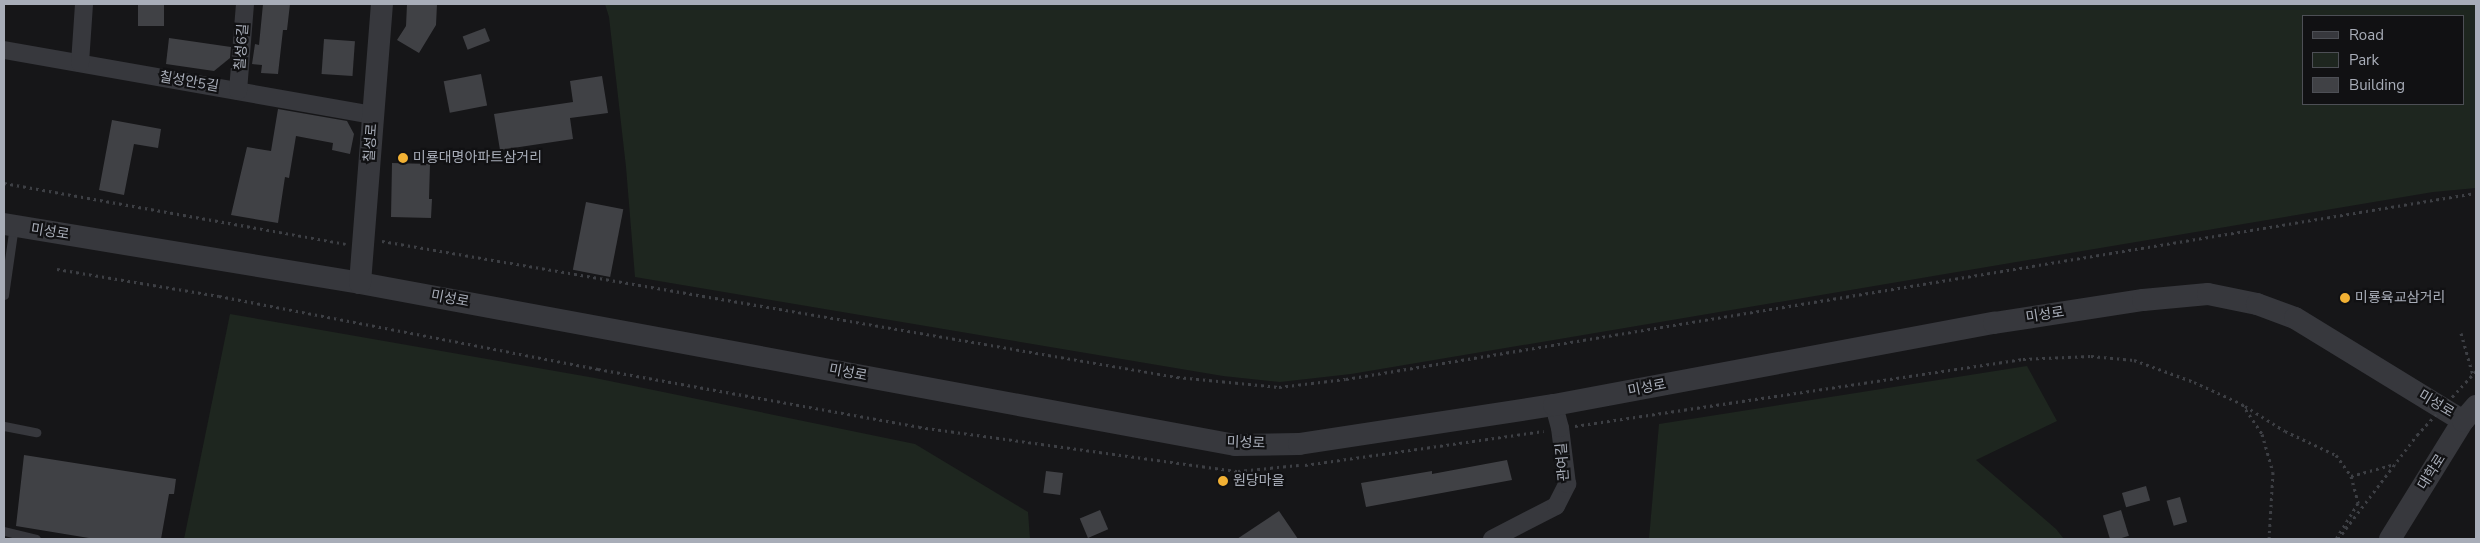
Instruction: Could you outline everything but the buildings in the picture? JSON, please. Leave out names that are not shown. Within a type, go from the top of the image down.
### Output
[{"type":"street","points":[[80,63],[84,4]]},
{"type":"street","name":"칠성6길","points":[[238,91],[245,4]]},
{"type":"street","name":"칠성로","points":[[360,283],[382,4]]},
{"type":"street","name":"칠성안5길","points":[[4,50],[374,115]]},
{"type":"street","name":"미성로","points":[[9,225],[360,283],[1235,445],[1298,444],[1554,405],[1994,323],[2143,300],[2208,294],[2257,304],[2295,318],[2470,414]]},
{"type":"street","name":"관여길","points":[[1492,539],[1556,506],[1567,484],[1560,428],[1554,405]]},
{"type":"street","name":"대학로","points":[[2390,539],[2470,414]]},
{"type":"lane","points":[[4,295],[9,225]]},
{"type":"lane","points":[[4,426],[36,432]]},
{"type":"lane","points":[[4,531],[36,539]]},
{"type":"path","points":[[4,183],[351,245],[364,238],[1177,377],[1279,387],[1346,379],[2476,193]]},
{"type":"path","points":[[57,269],[219,296],[598,370],[919,427],[1238,471],[1327,463],[2023,359],[2082,357],[2134,360],[2194,382],[2242,404],[2285,431],[2336,455],[2351,476],[2358,503],[2337,539]]},
{"type":"path","points":[[2461,333],[2473,375]]},
{"type":"path","points":[[2337,539],[2417,435],[2476,371]]},
{"type":"path","points":[[2242,404],[2262,434],[2273,472],[2269,539]]},
{"type":"path","points":[[2351,476],[2395,464]]},
{"type":"green space","points":[[605,4],[2476,4],[2476,188],[2433,192],[1351,374],[1280,382],[1223,376],[635,277],[626,167],[609,17]]},
{"type":"green space","points":[[230,314],[595,378],[915,444],[1028,512],[1030,539],[184,539]]},
{"type":"green space","points":[[2027,366],[2057,421],[1976,460],[2056,529],[2064,539],[1649,539],[1659,424]]},
{"type":"place","name":"미룡대명아파트삼거리","points":[[403,158]]},
{"type":"place","name":"미룡육교삼거리","points":[[2345,298]]},
{"type":"place","name":"원당마을","points":[[1223,481]]}]
